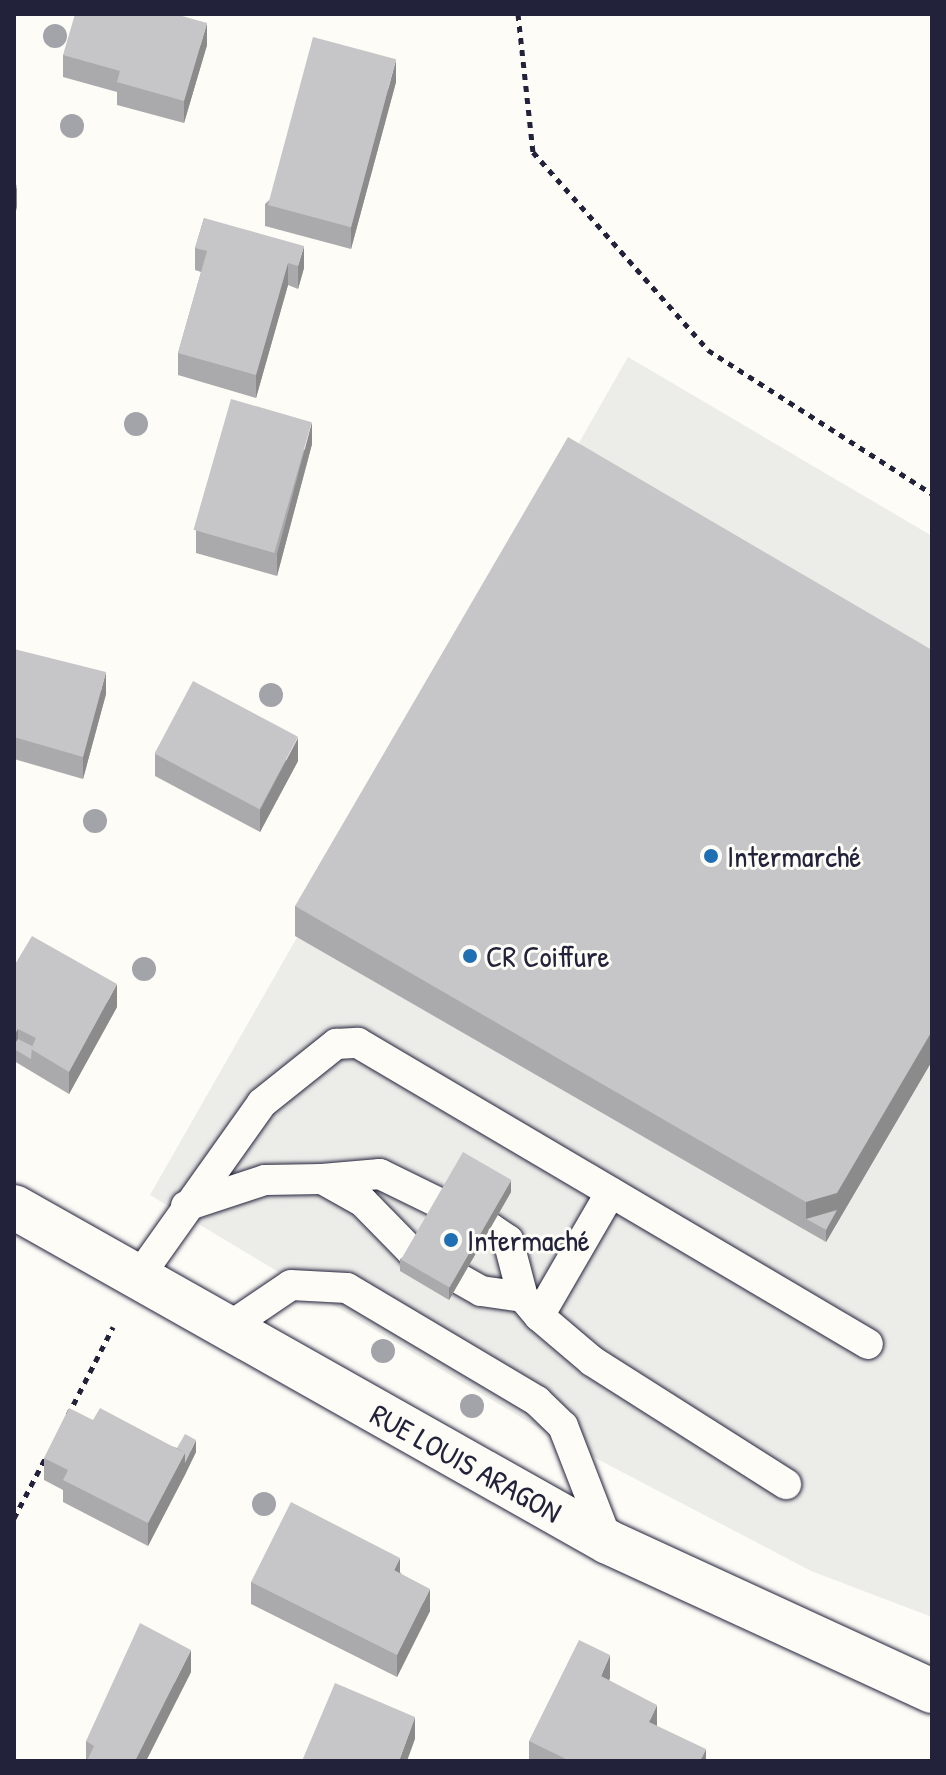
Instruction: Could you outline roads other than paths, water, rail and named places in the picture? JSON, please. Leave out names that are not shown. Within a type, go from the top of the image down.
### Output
[{"type":"street","name":"RUE LOUIS ARAGON","points":[[14,1207],[608,1542],[932,1691]]},
{"type":"lane","points":[[137,1279],[262,1103],[336,1044],[358,1043],[868,1344]]},
{"type":"lane","points":[[186,1206],[265,1180],[380,1174],[454,1207],[508,1240],[531,1306]]},
{"type":"lane","points":[[322,1179],[363,1202],[412,1252],[481,1291],[531,1306],[592,1361],[786,1484]]},
{"type":"lane","points":[[531,1306],[611,1192]]},
{"type":"lane","points":[[226,1329],[291,1285],[347,1288],[537,1401],[563,1426],[608,1542]]},
{"type":"place","name":"Intermarché","points":[[711,856]]},
{"type":"place","name":"CR Coiffure","points":[[470,956]]},
{"type":"place","name":"Intermaché","points":[[451,1240]]}]
